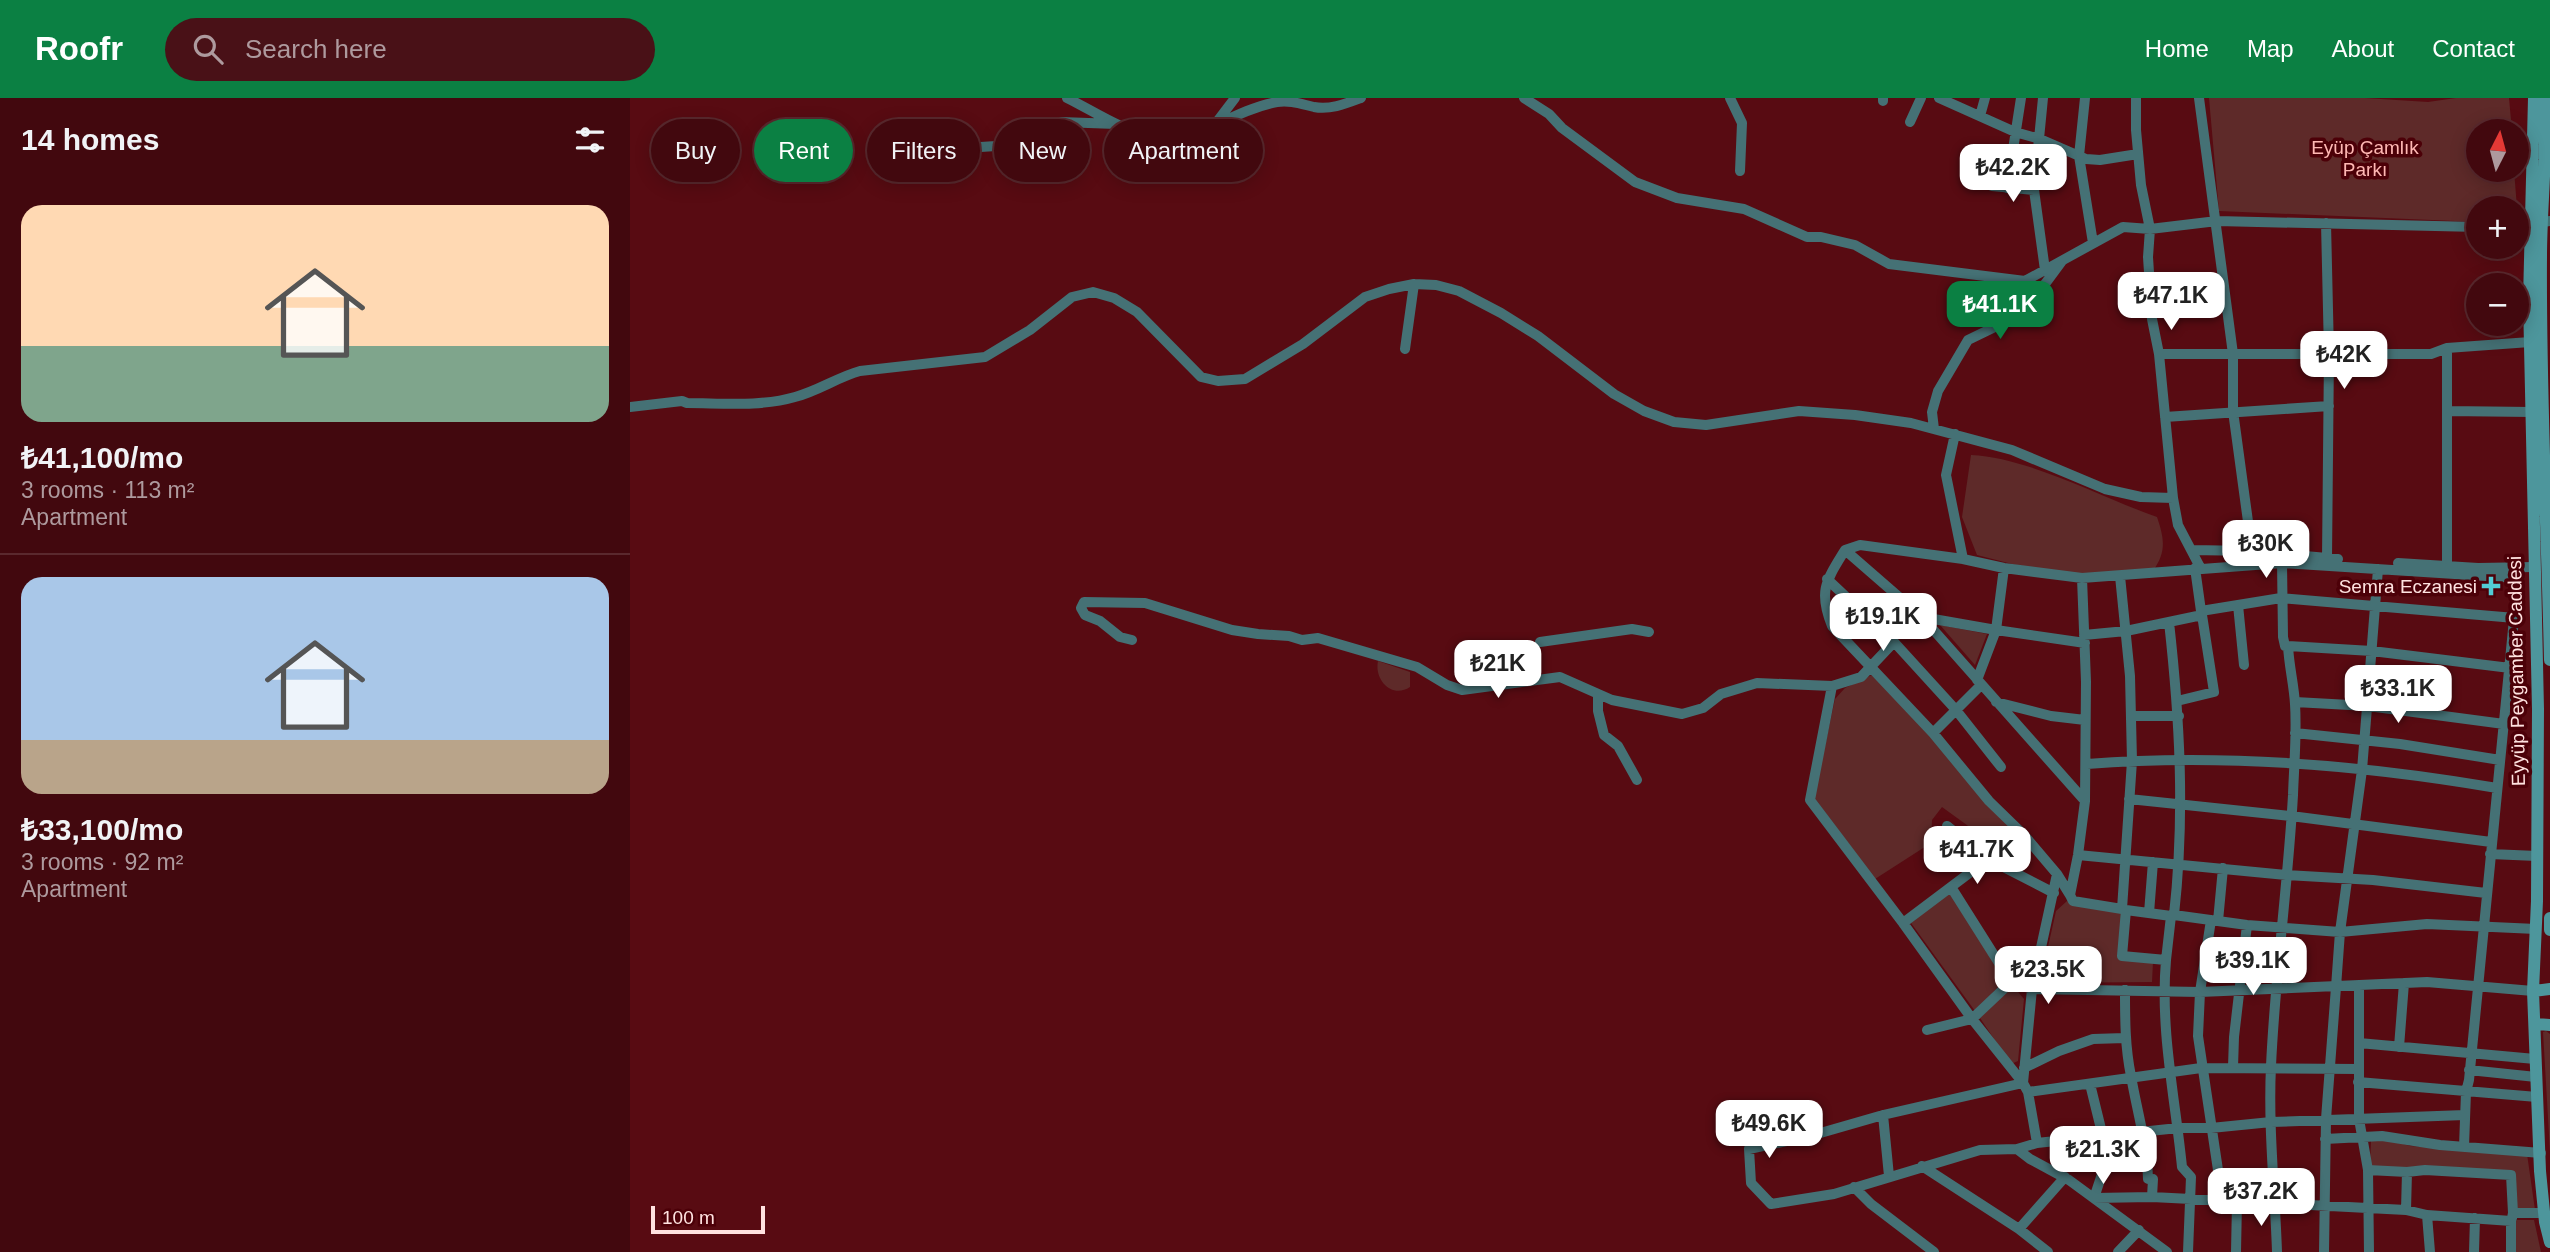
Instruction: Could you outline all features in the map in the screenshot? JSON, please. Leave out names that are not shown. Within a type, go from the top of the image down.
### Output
[{"type":"main road","name":"Eyyüp Peygamber Caddesi","points":[[2534,98],[2542,223],[2530,342],[2538,575],[2538,684],[2543,776],[2537,856],[2533,991],[2540,1171],[2550,1242]]},
{"type":"main road","name":"Eyyüp Peygamber Caddesi","points":[[2544,98],[2547,130],[2541,254],[2547,405],[2548,544],[2538,575],[2550,660]]},
{"type":"main road","points":[[2550,918],[2550,930]]},
{"type":"main road","points":[[2533,991],[2550,989]]},
{"type":"main road","points":[[2536,1024],[2550,1025]]},
{"type":"street","points":[[1067,98],[1109,119]]},
{"type":"street","points":[[1219,119],[1235,98]]},
{"type":"street","points":[[1227,119],[1276,102],[1293,101],[1316,107],[1361,98]]},
{"type":"street","points":[[1524,98],[1549,114],[1562,128],[1635,182],[1676,198],[1744,209],[1807,237],[1855,244],[1889,264],[2025,281],[2123,227],[2150,229],[2217,221],[2466,227]]},
{"type":"street","points":[[1730,98],[1742,124],[1740,171]]},
{"type":"street","points":[[1910,122],[1921,98]]},
{"type":"street","points":[[1939,98],[2015,132],[2038,138],[2086,159],[2100,160],[2138,154]]},
{"type":"street","points":[[1980,116],[1985,98]]},
{"type":"street","points":[[2007,188],[2021,98]]},
{"type":"street","points":[[2043,98],[2034,190],[2045,270]]},
{"type":"street","points":[[2085,98],[2079,156],[2093,243]]},
{"type":"street","points":[[2136,98],[2141,185],[2150,229],[2148,257],[2152,320],[2159,354],[2173,498],[2178,525],[2192,550],[2198,568],[2214,692],[2177,701]]},
{"type":"street","points":[[2199,98],[2217,221],[2232,354],[2233,411],[2252,551]]},
{"type":"street","points":[[980,147],[1013,141],[1038,124],[1104,123]]},
{"type":"street","points":[[1972,152],[1992,186],[2034,190]]},
{"type":"street","points":[[2326,223],[2329,352],[2327,559]]},
{"type":"street","points":[[1934,429],[1932,412],[1938,391],[1968,340],[2003,323],[2045,284],[2064,259]]},
{"type":"street","points":[[1405,349],[1414,284]]},
{"type":"street","points":[[630,407],[682,401],[753,402],[791,398],[860,371],[985,357],[1030,330],[1072,297],[1093,292],[1114,298],[1137,312],[1201,377],[1218,381],[1245,379],[1303,344],[1365,297],[1414,284],[1436,285],[1459,291],[1538,336],[1614,394],[1644,411],[1674,422],[1706,425],[1799,411],[1855,415],[1934,429],[2012,450],[2105,489],[2141,497],[2173,498]]},
{"type":"street","points":[[2159,354],[2431,354],[2447,348],[2530,342]]},
{"type":"street","points":[[2447,348],[2447,566]]},
{"type":"street","points":[[2165,416],[2329,406]]},
{"type":"street","points":[[2447,411],[2532,412]]},
{"type":"street","points":[[1955,434],[1946,475],[1963,559]]},
{"type":"street","points":[[2536,929],[2427,924],[2340,932],[2247,925],[2073,901],[2057,874],[1989,801],[1933,733],[1832,626],[1824,607],[1824,593],[1827,579],[1845,550],[1860,545],[2082,578],[2282,563],[2518,578],[2538,575]]},
{"type":"street","points":[[1845,550],[1922,617],[2085,801]]},
{"type":"street","points":[[2192,550],[2252,551],[2538,575]]},
{"type":"street","points":[[2282,563],[2281,598],[2285,646],[2372,651],[2511,668]]},
{"type":"street","points":[[1933,733],[1979,683],[1996,630],[2004,568]]},
{"type":"street","points":[[2324,1252],[2329,1069],[2340,932],[2362,770],[2378,569]]},
{"type":"street","points":[[2120,576],[2132,716],[2122,956],[2166,960]]},
{"type":"street","points":[[2070,895],[2078,855],[2087,764],[2082,578]]},
{"type":"street","points":[[2464,1147],[2476,986],[2511,668],[2518,578]]},
{"type":"street","points":[[1827,579],[1894,642],[1956,710],[2001,767]]},
{"type":"street","points":[[1922,617],[1996,630],[2084,639],[2281,598],[2515,618]]},
{"type":"street","points":[[1132,640],[1120,637],[1100,621],[1085,615],[1082,608],[1084,602],[1145,604],[1232,630],[1289,636],[1302,640],[1318,638],[1417,667],[1447,685],[1462,690],[1560,677],[1598,694],[1639,707],[1682,714],[1703,708],[1721,694],[1757,683],[1832,686],[1861,677],[1894,642]]},
{"type":"street","points":[[2238,605],[2244,665]]},
{"type":"street","points":[[2169,622],[2181,759],[2179,865],[2163,993],[2169,1071],[2182,1167],[2191,1177],[2188,1252]]},
{"type":"street","points":[[1540,642],[1632,629],[1649,632]]},
{"type":"street","points":[[2277,1252],[2271,1068],[2294,763],[2295,702],[2288,646]]},
{"type":"street","points":[[1832,686],[1810,800],[1972,1019],[2026,1087]]},
{"type":"street","points":[[1598,694],[1598,711],[1604,735],[1618,746],[1637,780]]},
{"type":"street","points":[[1996,702],[2051,716],[2085,719]]},
{"type":"street","points":[[2295,702],[2368,706],[2504,724]]},
{"type":"street","points":[[2132,716],[2179,716]]},
{"type":"street","points":[[2295,733],[2400,744],[2500,760]]},
{"type":"street","points":[[2087,764],[2181,759],[2294,763],[2417,774],[2497,788]]},
{"type":"street","points":[[2129,799],[2291,816],[2491,842]]},
{"type":"street","points":[[1947,826],[1988,859],[2054,893]]},
{"type":"street","points":[[2490,854],[2537,856]]},
{"type":"street","points":[[2078,855],[2486,893]]},
{"type":"street","points":[[1903,923],[1988,859]]},
{"type":"street","points":[[2149,913],[2153,862]]},
{"type":"street","points":[[2218,1170],[2198,1036],[2200,992],[2223,868]]},
{"type":"street","points":[[2037,1143],[2024,1068],[2032,989],[2057,874]]},
{"type":"street","points":[[1951,887],[2011,982],[2032,989],[2072,992],[2125,989],[2163,993],[2427,982],[2533,991]]},
{"type":"street","points":[[2233,1067],[2247,925]]},
{"type":"street","points":[[1927,1030],[1972,1019],[2011,982]]},
{"type":"street","points":[[2399,1048],[2404,983]]},
{"type":"street","points":[[2359,986],[2358,1119],[2368,1170],[2370,1252]]},
{"type":"street","points":[[2125,989],[2125,1038],[2144,1133],[2148,1178],[2153,1179],[2152,1197]]},
{"type":"street","points":[[2024,1068],[2059,1051],[2093,1039],[2125,1038]]},
{"type":"street","points":[[2359,1043],[2535,1059]]},
{"type":"street","points":[[2359,1069],[2202,1068],[2090,1084],[2026,1087],[1883,1115],[1810,1136],[1749,1149],[1751,1183],[1771,1204],[1834,1194],[1980,1150],[2017,1149],[2037,1143],[2178,1128],[2326,1119],[2465,1115]]},
{"type":"street","points":[[2469,1070],[2536,1077]]},
{"type":"street","points":[[2358,1082],[2537,1097]]},
{"type":"street","points":[[2090,1084],[2103,1137],[2104,1168],[2094,1198]]},
{"type":"street","points":[[1883,1115],[1889,1176]]},
{"type":"street","points":[[2325,1139],[2382,1136],[2464,1147],[2541,1153]]},
{"type":"street","points":[[2017,1149],[2029,1159],[2064,1177],[2167,1252]]},
{"type":"street","points":[[1922,1166],[2048,1252]]},
{"type":"street","points":[[2368,1170],[2511,1175],[2511,1252]]},
{"type":"street","points":[[2406,1210],[2407,1172]]},
{"type":"street","points":[[2018,1229],[2064,1177]]},
{"type":"street","points":[[1854,1187],[1871,1204],[1934,1252]]},
{"type":"street","points":[[2094,1198],[2152,1197],[2368,1208],[2475,1218],[2544,1213]]},
{"type":"street","points":[[2236,1252],[2237,1202]]},
{"type":"street","points":[[2427,1214],[2430,1252]]},
{"type":"street","points":[[2474,1252],[2475,1218]]},
{"type":"street","points":[[2123,1251],[2139,1230]]},
{"type":"green space","name":"Eyüp Çamlık Parkı","points":[[2209,98],[2365,98],[2428,102],[2456,98],[2509,98],[2511,119],[2466,119],[2466,182],[2515,182],[2516,196],[2466,196],[2466,221],[2219,211]]},
{"type":"green space","points":[[1971,455],[2017,463],[2041,471],[2157,517],[2163,544],[2161,557],[2153,571],[2085,575],[2016,565],[1977,555],[1962,517]]},
{"type":"green space","points":[[1940,625],[1987,634],[1975,665]]},
{"type":"green space","points":[[1378,661],[1410,672],[1410,687],[1397,691],[1386,686],[1379,675]]},
{"type":"green space","points":[[1872,675],[1916,719],[2008,826],[1993,844],[1942,807],[1932,820],[1931,843],[1875,879],[1814,797],[1835,699],[1845,688]]},
{"type":"green space","points":[[1949,892],[2005,980],[1975,1011],[1911,923]]},
{"type":"green space","points":[[2067,901],[2089,908],[2122,912],[2119,959],[2153,962],[2152,982],[2040,983],[2056,911]]},
{"type":"green space","points":[[2013,986],[2024,999],[2018,1061],[2011,1064],[1980,1018]]},
{"type":"green space","points":[[2543,1032],[2550,1034],[2550,1152]]},
{"type":"green space","points":[[2389,1140],[2410,1146],[2527,1154],[2535,1210],[2515,1209],[2512,1172],[2398,1170],[2370,1166],[2371,1141]]},
{"type":"green space","points":[[2514,1220],[2534,1220],[2541,1252],[2512,1252]]},
{"type":"place","name":"Semra Eczanesi","points":[[2491,586]]}]
